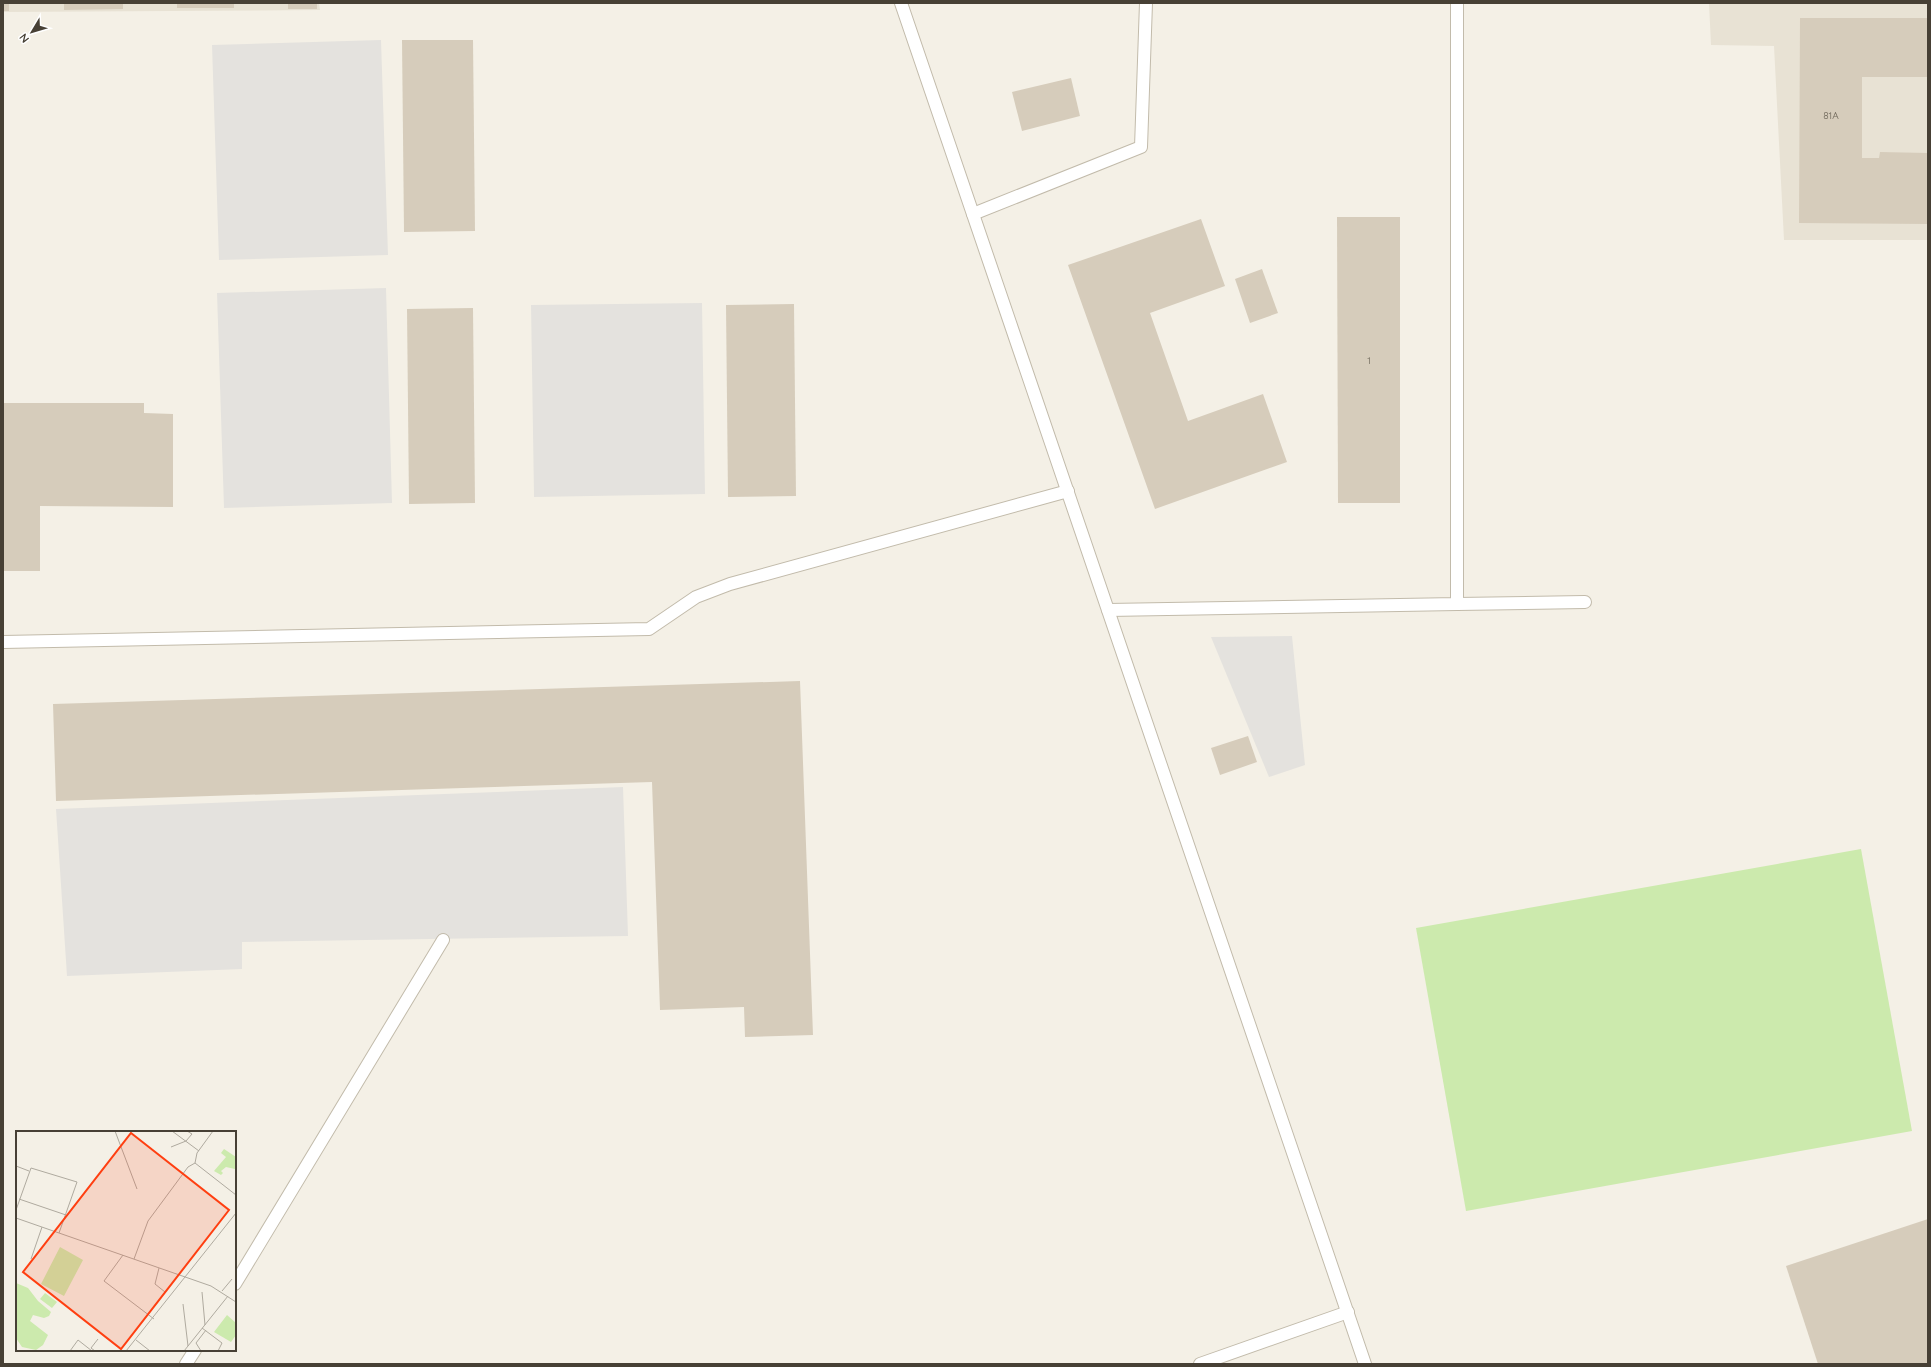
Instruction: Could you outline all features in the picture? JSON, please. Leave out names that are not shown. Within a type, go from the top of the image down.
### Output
[{"type":"lane","points":[[901,3],[1365,1364]]},
{"type":"lane","points":[[973,214],[1141,147],[1146,3]]},
{"type":"lane","points":[[1456,3],[1457,604]]},
{"type":"lane","points":[[3,642],[649,629],[696,597],[730,584],[1068,491]]},
{"type":"lane","points":[[1108,610],[1585,602]]},
{"type":"lane","points":[[236,1282],[443,940]]},
{"type":"lane","points":[[1200,1364],[1348,1312]]},
{"type":"lane","points":[[186,1364],[194,1351]]},
{"type":"shaded area","points":[[3,3],[319,3],[320,10],[3,12]]},
{"type":"shaded area","points":[[1709,3],[1928,3],[1928,240],[1784,240],[1774,46],[1711,45]]},
{"type":"shaded area","points":[[381,40],[388,255],[219,260],[212,45]]},
{"type":"shaded area","points":[[386,288],[392,503],[224,508],[217,293]]},
{"type":"shaded area","points":[[702,303],[705,494],[534,497],[531,305]]},
{"type":"shaded area","points":[[1292,636],[1305,765],[1269,777],[1211,637]]},
{"type":"shaded area","points":[[623,787],[628,936],[242,942],[242,969],[67,976],[56,809]]},
{"type":"green space","points":[[1861,849],[1912,1131],[1466,1211],[1416,928]]},
{"type":"building","points":[[3,3],[9,3],[9,11],[3,11]]},
{"type":"building","points":[[64,3],[123,3],[123,9],[64,10]]},
{"type":"building","points":[[177,3],[234,3],[234,8],[177,8]]},
{"type":"building","points":[[288,3],[317,3],[317,9],[288,9]]},
{"type":"building","points":[[1800,18],[1928,18],[1928,77],[1862,77],[1862,158],[1879,158],[1880,152],[1928,153],[1928,224],[1799,223]]},
{"type":"building","points":[[402,40],[473,40],[475,231],[404,232]]},
{"type":"building","points":[[1071,78],[1080,116],[1022,131],[1012,92]]},
{"type":"building","points":[[1337,217],[1400,217],[1400,503],[1338,503]]},
{"type":"building","points":[[1201,219],[1225,286],[1150,313],[1188,421],[1263,394],[1287,462],[1155,509],[1068,265]]},
{"type":"building","points":[[1262,269],[1278,313],[1250,323],[1235,279]]},
{"type":"building","points":[[794,304],[796,496],[728,497],[726,305]]},
{"type":"building","points":[[473,308],[475,503],[409,504],[407,309]]},
{"type":"building","points":[[3,403],[144,403],[144,413],[173,414],[173,507],[40,506],[40,571],[3,571]]},
{"type":"building","points":[[800,681],[813,1035],[745,1037],[744,1007],[660,1010],[652,782],[56,801],[53,704]]},
{"type":"building","points":[[1248,736],[1257,762],[1220,775],[1211,748]]},
{"type":"building","points":[[1928,1219],[1928,1364],[1818,1364],[1786,1266]]}]
